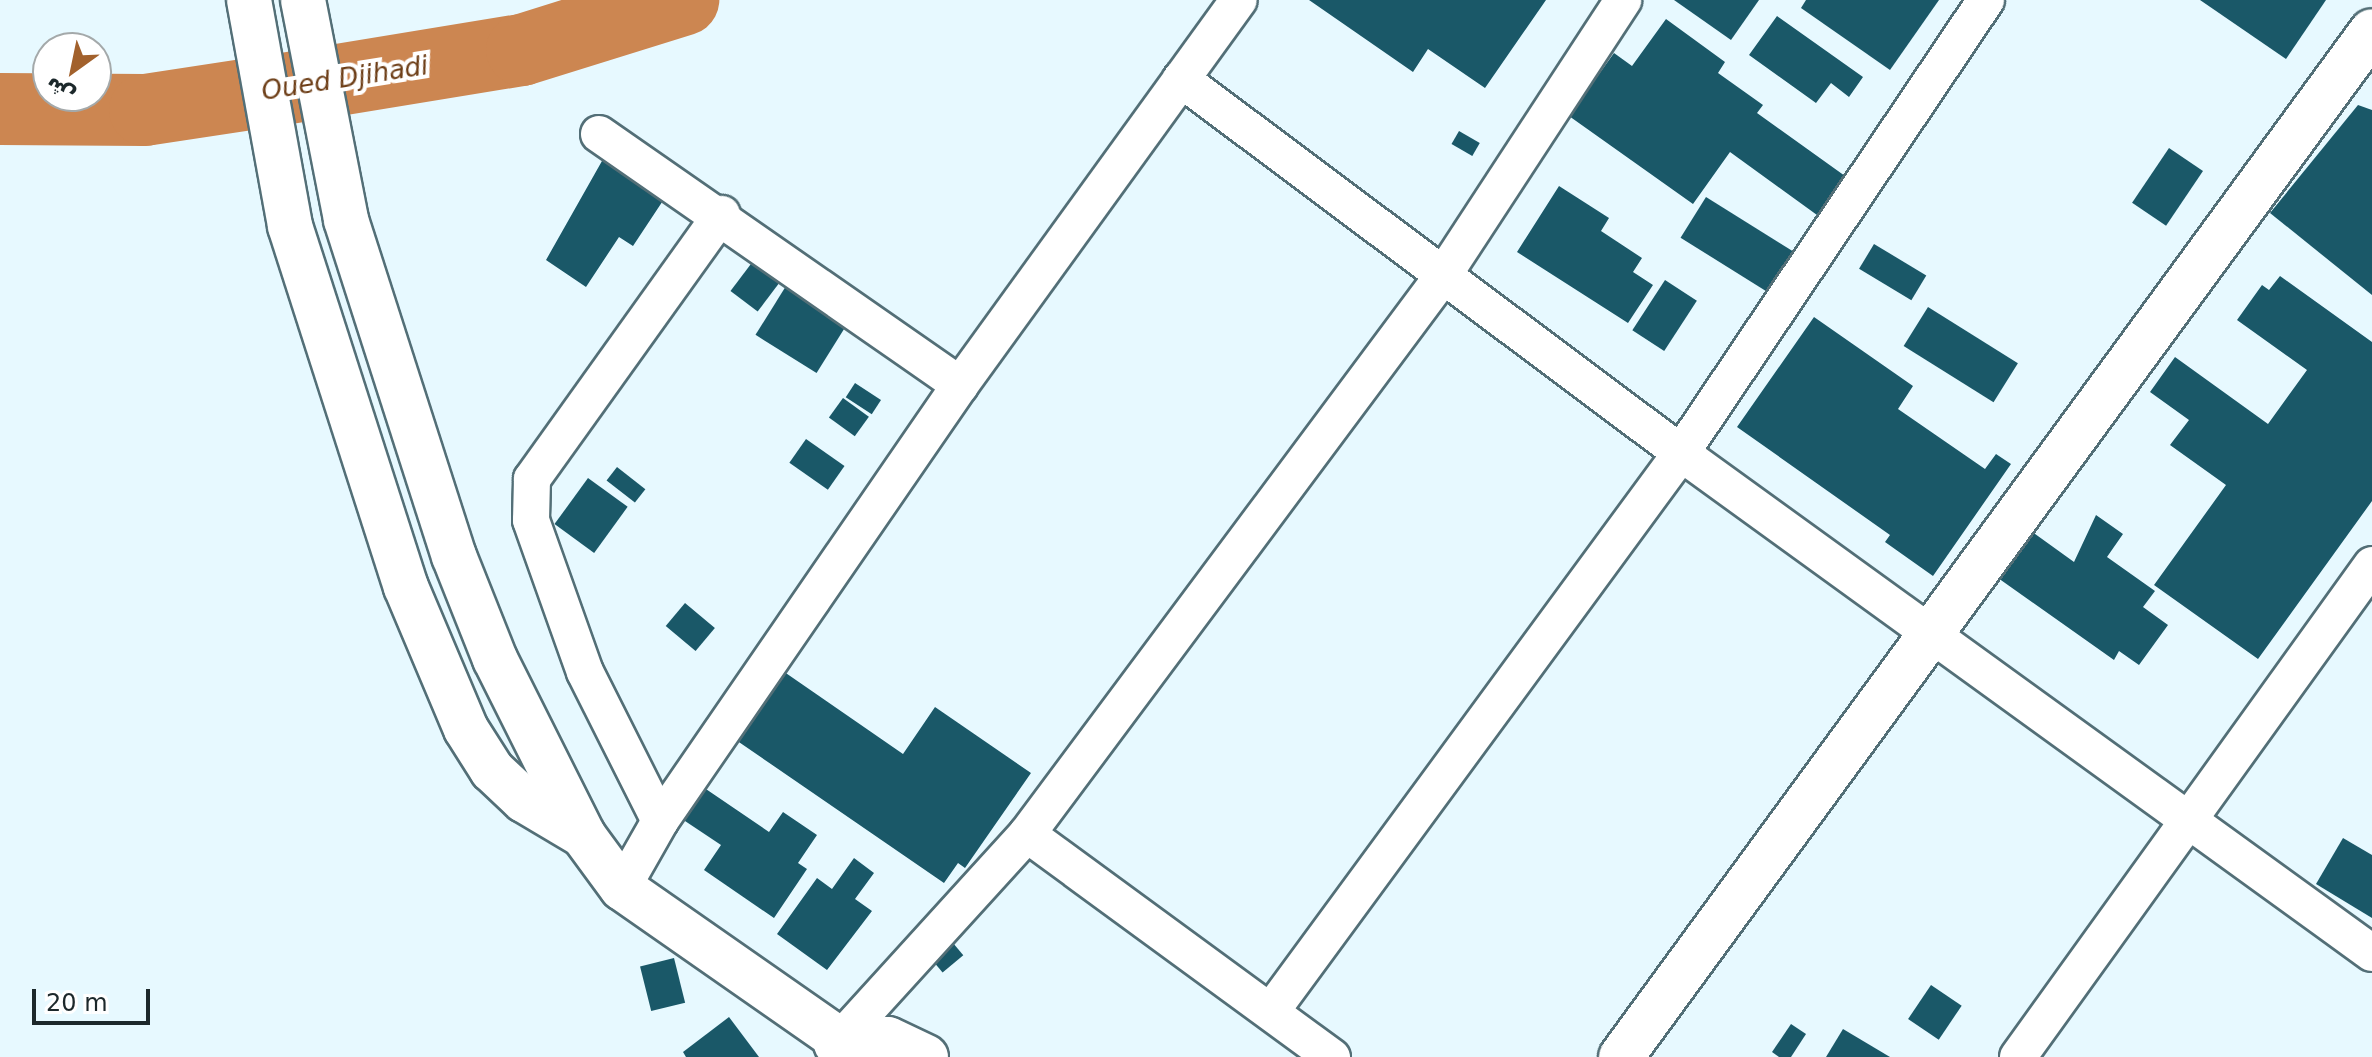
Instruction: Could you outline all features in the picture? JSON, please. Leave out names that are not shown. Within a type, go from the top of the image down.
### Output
[{"type":"street","points":[[249,0],[290,226],[406,587],[466,729],[524,800],[583,835]]},
{"type":"street","points":[[303,0],[346,220],[454,556],[495,659],[583,835],[622,888],[850,1050]]},
{"type":"street","points":[[622,888],[660,821],[960,385],[1239,0]]},
{"type":"street","points":[[850,1050],[1027,834],[1442,277],[1623,0]]},
{"type":"street","points":[[1272,1010],[1681,453],[1986,0]]},
{"type":"street","points":[[1621,1057],[2372,31]]},
{"type":"street","points":[[1181,79],[1681,453],[1932,630],[2372,953]]},
{"type":"street","points":[[599,134],[722,214],[960,385]]},
{"type":"street","points":[[660,821],[585,672],[531,520],[532,479],[722,214]]},
{"type":"street","points":[[2018,1057],[2372,565]]},
{"type":"street","points":[[1027,834],[1272,1010],[1332,1057]]},
{"type":"street","points":[[850,1050],[888,1039],[926,1057]]},
{"type":"building","points":[[1309,0],[1546,0],[1485,88],[1428,49],[1413,72]]},
{"type":"building","points":[[1674,0],[1759,0],[1731,40]]},
{"type":"building","points":[[1806,0],[1939,0],[1890,70],[1801,8]]},
{"type":"building","points":[[2200,0],[2326,0],[2286,59]]},
{"type":"building","points":[[1777,16],[1863,77],[1849,97],[1831,83],[1816,103],[1749,55]]},
{"type":"building","points":[[1666,19],[1725,62],[1718,73],[1763,105],[1757,113],[1845,176],[1817,215],[1730,152],[1693,204],[1569,116],[1614,53],[1632,66]]},
{"type":"building","points":[[2358,105],[2372,110],[2372,295],[2270,213]]},
{"type":"building","points":[[1459,131],[1480,143],[1472,156],[1452,144]]},
{"type":"building","points":[[615,138],[674,184],[633,246],[619,237],[586,287],[546,260]]},
{"type":"building","points":[[2169,148],[2203,171],[2166,226],[2132,203]]},
{"type":"building","points":[[1559,186],[1609,218],[1601,231],[1642,258],[1633,272],[1653,285],[1628,323],[1517,252]]},
{"type":"building","points":[[1706,197],[1793,251],[1767,292],[1681,238]]},
{"type":"building","points":[[766,244],[793,264],[758,312],[730,291]]},
{"type":"building","points":[[1874,244],[1926,275],[1911,300],[1859,269]]},
{"type":"building","points":[[2280,276],[2372,342],[2372,501],[2258,659],[2154,585],[2226,485],[2170,445],[2189,420],[2150,392],[2175,357],[2268,424],[2307,370],[2237,320],[2262,285],[2269,290]]},
{"type":"building","points":[[791,278],[852,316],[817,373],[755,335]]},
{"type":"building","points":[[1665,280],[1697,301],[1664,351],[1632,330]]},
{"type":"building","points":[[1928,307],[2018,363],[1994,402],[1904,346]]},
{"type":"building","points":[[1814,317],[1913,386],[1898,409],[1985,469],[1996,454],[2011,464],[1933,576],[1885,542],[1890,535],[1737,427]]},
{"type":"building","points":[[855,383],[881,400],[872,414],[846,397]]},
{"type":"building","points":[[843,398],[869,417],[855,436],[829,417]]},
{"type":"building","points":[[806,439],[845,466],[828,490],[789,463]]},
{"type":"building","points":[[617,467],[645,489],[635,503],[607,480]]},
{"type":"building","points":[[588,478],[628,507],[594,553],[554,524]]},
{"type":"building","points":[[2096,515],[2123,534],[2107,557],[2155,591],[2143,607],[2168,625],[2139,665],[2119,651],[2114,660],[1998,578],[2031,531],[2074,562]]},
{"type":"building","points":[[685,603],[715,628],[696,651],[666,626]]},
{"type":"building","points":[[780,669],[903,754],[935,707],[1031,773],[965,868],[958,863],[944,883],[733,738]]},
{"type":"building","points":[[700,785],[769,832],[783,812],[817,835],[798,863],[807,869],[774,918],[704,870],[721,845],[679,817]]},
{"type":"building","points":[[2343,838],[2372,855],[2372,918],[2316,884]]},
{"type":"building","points":[[854,858],[874,873],[855,899],[872,911],[827,970],[777,934],[817,878],[832,889]]},
{"type":"building","points":[[953,943],[963,955],[943,973],[932,960]]},
{"type":"building","points":[[674,958],[685,1003],[651,1011],[640,966]]},
{"type":"building","points":[[1931,985],[1962,1006],[1939,1040],[1908,1019]]},
{"type":"building","points":[[729,1017],[759,1057],[686,1057],[683,1052]]},
{"type":"building","points":[[1791,1024],[1806,1034],[1791,1057],[1779,1057],[1772,1052]]},
{"type":"building","points":[[1843,1029],[1890,1057],[1826,1057]]},
{"type":"waterway","name":"Oued Djihadi","points":[[0,109],[145,110],[277,90],[522,50],[683,0]]}]
